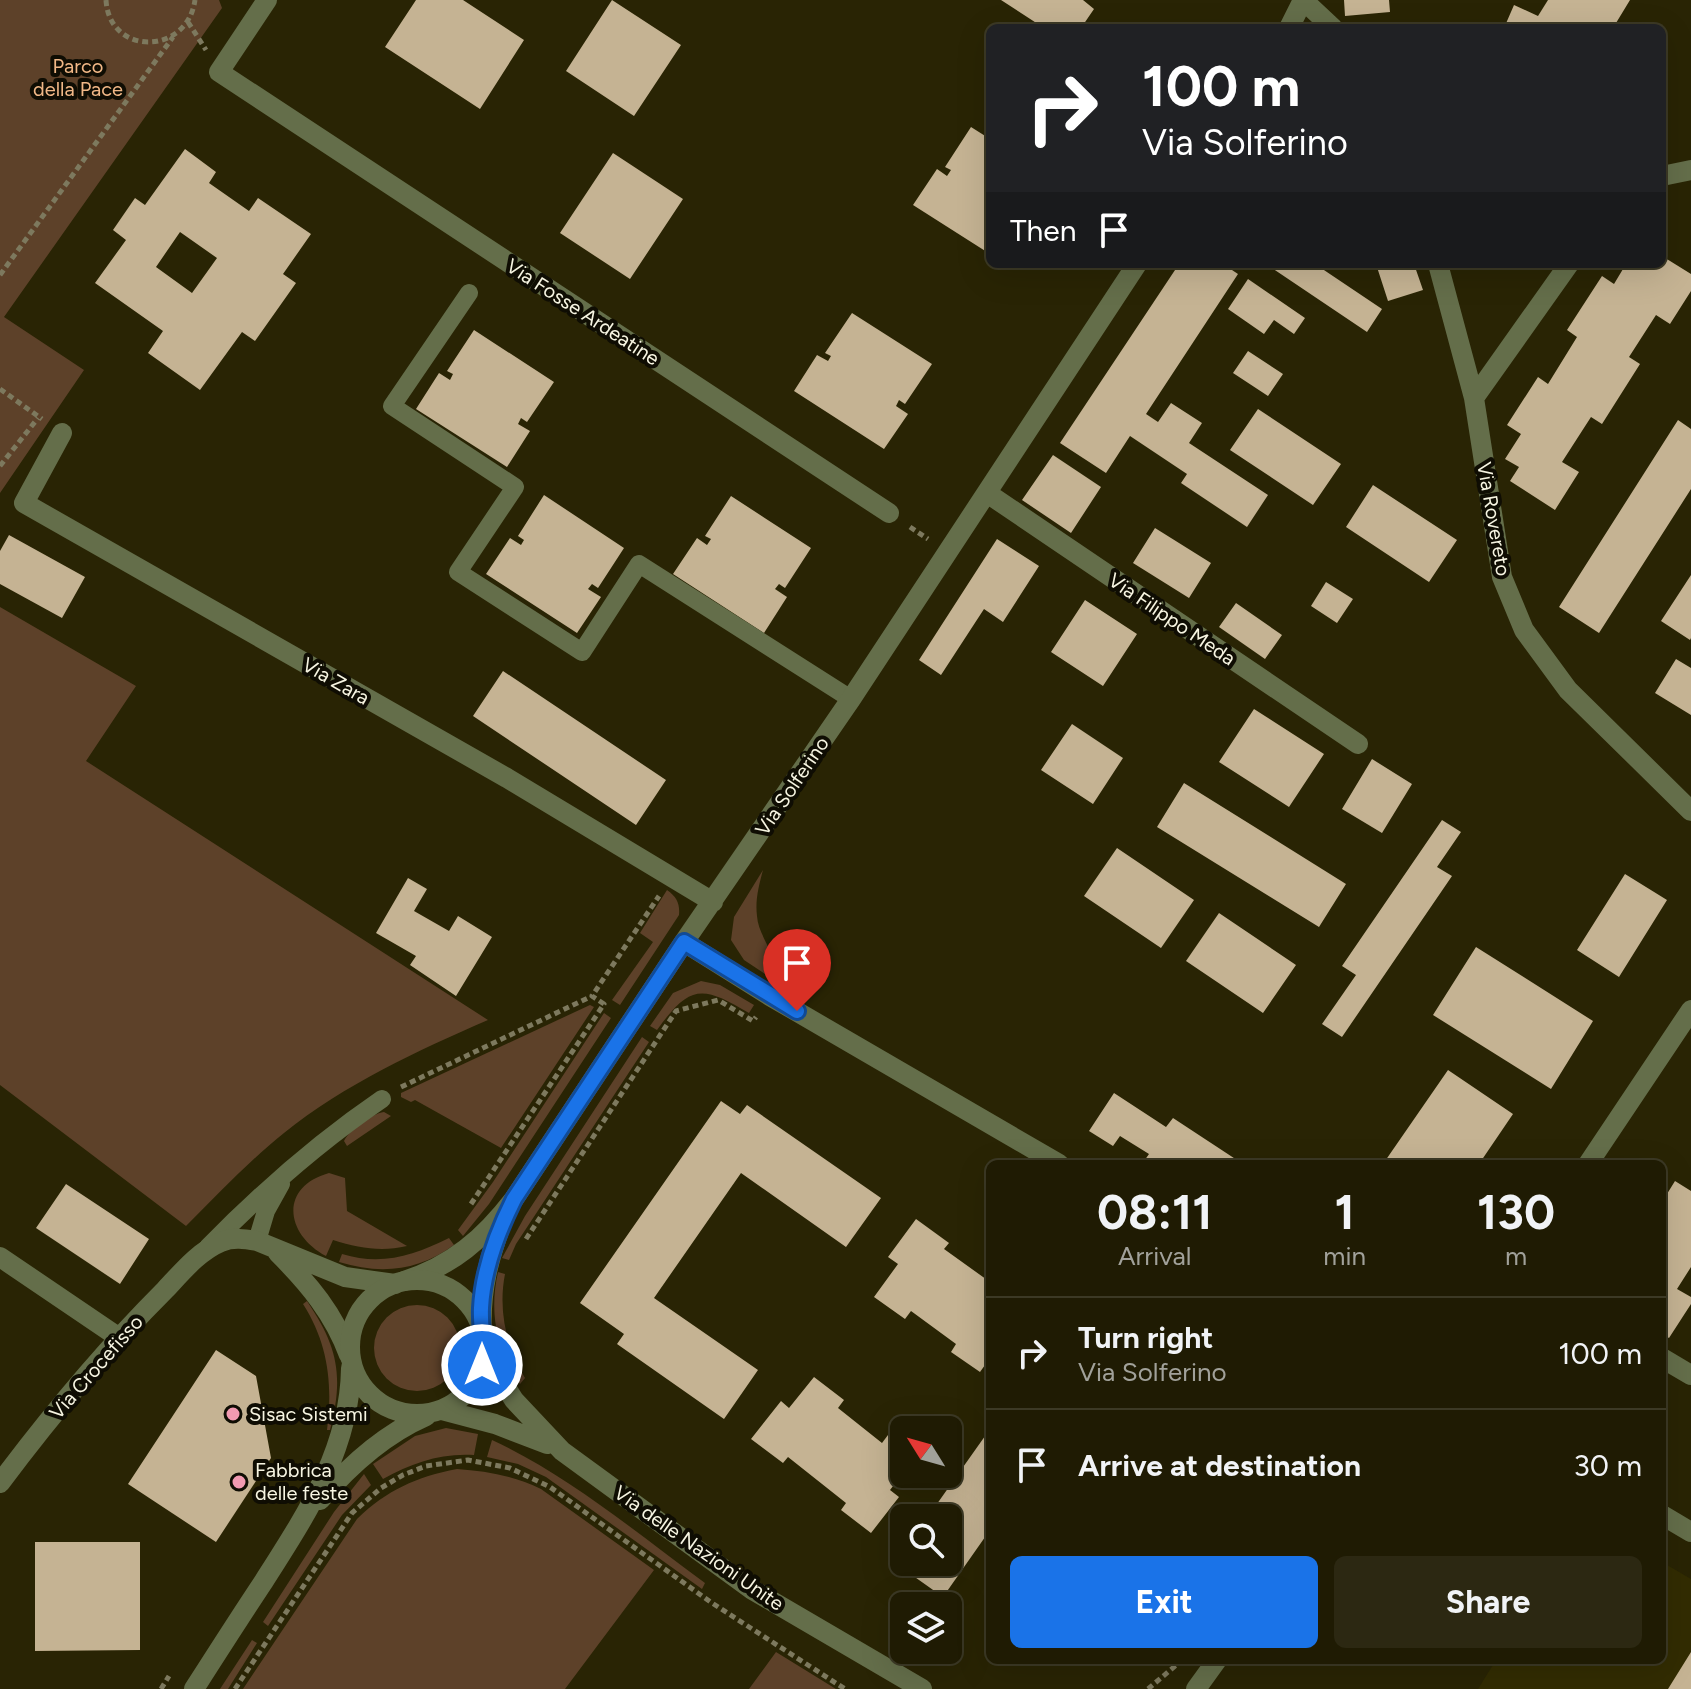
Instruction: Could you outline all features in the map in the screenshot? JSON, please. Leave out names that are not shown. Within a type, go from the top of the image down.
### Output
[{"type":"street","name":"Via Fosse Ardeatine","points":[[267,0],[219,72],[889,513]]},
{"type":"street","points":[[1291,24],[1303,0],[1329,24]]},
{"type":"street","points":[[1666,175],[1691,170]]},
{"type":"street","name":"Via Solferino","points":[[514,1199],[684,942],[851,699],[1134,268]]},
{"type":"street","name":"Via Rovereto","points":[[1439,268],[1474,398],[1502,577],[1524,630],[1568,690],[1691,811]]},
{"type":"street","points":[[1474,398],[1566,268]]},
{"type":"street","name":"Via Zara","points":[[62,433],[24,503],[507,778],[713,902]]},
{"type":"street","name":"Via Filippo Meda","points":[[987,493],[1358,744]]},
{"type":"street","points":[[684,942],[770,996],[1052,1160]]},
{"type":"street","points":[[1591,1160],[1691,1010]]},
{"type":"street","points":[[194,1689],[300,1525],[321,1486],[340,1441],[351,1390],[350,1334],[357,1315],[370,1299],[400,1282],[440,1268],[467,1249],[483,1236],[514,1199]]},
{"type":"street","points":[[300,1525],[327,1492],[362,1458],[400,1429],[456,1402],[472,1386],[482,1365],[481,1307],[488,1262],[514,1199]]},
{"type":"street","name":"Via Crocefisso","points":[[0,1483],[34,1437],[118,1337],[199,1257],[219,1243],[230,1239],[265,1244],[345,1277],[400,1282]]},
{"type":"street","points":[[265,1244],[322,1301],[336,1323],[364,1390],[379,1403],[411,1415],[439,1411],[495,1424],[562,1451]]},
{"type":"street","points":[[0,1257],[118,1337]]},
{"type":"street","points":[[400,1282],[434,1282],[455,1292],[472,1308],[497,1373],[514,1400],[562,1451]]},
{"type":"street","points":[[1666,1360],[1691,1375]]},
{"type":"street","name":"Via delle Nazioni Unite","points":[[562,1451],[751,1589],[922,1689]]},
{"type":"street","points":[[1666,1517],[1691,1532]]},
{"type":"street","points":[[1196,1689],[1214,1664]]},
{"type":"lane","points":[[469,293],[392,406],[515,487],[458,572],[582,652],[639,564],[851,699]]},
{"type":"lane","name":"Via Crocefisso","points":[[199,1257],[303,1157],[382,1099]]},
{"type":"lane","name":"Via Crocefisso","points":[[265,1244],[266,1211],[276,1190],[303,1157]]},
{"type":"path","points":[[106,0],[107,11],[117,29],[134,40],[153,43],[173,37]]},
{"type":"path","points":[[0,275],[173,37],[188,22],[195,0]]},
{"type":"path","points":[[0,389],[62,433]]},
{"type":"path","points":[[0,466],[39,417]]},
{"type":"path","points":[[889,513],[948,552]]},
{"type":"path","points":[[382,1099],[400,1087],[592,996],[672,876]]},
{"type":"path","points":[[469,1208],[604,1004],[592,996]]},
{"type":"path","points":[[522,1247],[676,1011],[718,1000],[753,1021],[770,996]]},
{"type":"path","points":[[479,1461],[495,1424]]},
{"type":"path","points":[[235,1689],[343,1525],[365,1501],[403,1475],[426,1466],[479,1461],[510,1468],[550,1487],[712,1603],[845,1689]]},
{"type":"path","points":[[1148,1689],[1177,1664]]},
{"type":"shaded area","points":[[1666,1564],[1691,1579],[1691,1689],[1478,1689],[1494,1664],[1666,1664]]},
{"type":"green space","name":"Parco della Pace","points":[[0,0],[219,0],[222,8],[4,317],[84,370],[0,493]]},
{"type":"green space","points":[[0,607],[136,686],[86,761],[488,1020],[382,1070],[307,1115],[258,1155],[186,1226],[0,1085]]},
{"type":"green space","points":[[763,870],[758,893],[758,924],[773,962],[771,978],[744,960],[731,940],[734,917]]},
{"type":"green space","points":[[667,890],[677,901],[679,915],[620,1005],[612,1000],[653,942],[640,933]]},
{"type":"green space","points":[[701,981],[720,985],[754,1005],[749,1013],[719,997],[698,994],[679,1004],[657,1030],[650,1026],[673,993]]},
{"type":"green space","points":[[590,1005],[594,1007],[501,1148],[415,1100],[411,1102],[401,1097],[401,1093]]},
{"type":"green space","points":[[604,1013],[611,1018],[489,1204],[463,1236],[458,1230]]},
{"type":"green space","points":[[642,1037],[649,1042],[516,1244],[509,1260],[502,1258],[525,1216]]},
{"type":"green space","points":[[384,1112],[391,1116],[347,1146],[344,1141],[356,1127]]},
{"type":"green space","points":[[329,1173],[345,1178],[347,1211],[407,1246],[370,1248],[333,1240],[326,1256],[312,1247],[296,1224],[293,1212],[295,1200],[313,1180]]},
{"type":"green space","points":[[449,1238],[454,1245],[413,1265],[384,1269],[339,1262],[342,1254],[370,1259],[397,1257]]},
{"type":"green space","points":[[498,1272],[505,1274],[503,1314],[508,1341],[525,1378],[520,1384],[505,1358],[497,1330],[494,1302]]},
{"type":"green space","points":[[307,1301],[326,1333],[335,1362],[337,1394],[330,1430],[327,1430],[327,1364],[318,1334],[303,1304]]},
{"type":"green space","points":[[417,1305],[434,1308],[448,1317],[457,1331],[460,1348],[457,1365],[448,1379],[434,1388],[417,1391],[400,1388],[386,1379],[377,1365],[374,1348],[377,1331],[386,1317],[400,1308]]},
{"type":"green space","points":[[446,1428],[478,1434],[474,1455],[427,1460],[383,1479],[373,1464],[415,1436]]},
{"type":"green space","points":[[492,1440],[548,1470],[602,1506],[705,1583],[702,1589],[546,1477],[518,1464],[487,1457]]},
{"type":"green space","points":[[457,1469],[500,1475],[541,1489],[654,1570],[565,1689],[243,1689],[357,1519],[403,1486]]},
{"type":"green space","points":[[364,1474],[371,1485],[342,1515],[268,1626],[263,1622],[334,1512]]},
{"type":"green space","points":[[252,1640],[257,1643],[228,1689],[220,1689]]},
{"type":"green space","points":[[776,1652],[836,1689],[749,1689]]},
{"type":"building","points":[[416,0],[463,0],[524,40],[480,109],[385,47]]},
{"type":"building","points":[[612,0],[681,45],[634,116],[566,71]]},
{"type":"building","points":[[1001,0],[1083,0],[1094,9],[1084,24],[1038,24]]},
{"type":"building","points":[[1344,0],[1389,0],[1390,12],[1345,16]]},
{"type":"building","points":[[1548,0],[1630,0],[1615,24],[1506,24],[1514,5],[1538,16]]},
{"type":"building","points":[[971,127],[986,136],[986,251],[913,205],[937,169],[947,176],[951,170],[945,167]]},
{"type":"building","points":[[185,149],[216,172],[209,183],[249,211],[258,198],[311,234],[283,274],[296,283],[255,341],[242,332],[200,390],[148,353],[163,331],[95,283],[126,240],[113,230],[135,198],[145,205]],"holes":[[[180,232],[217,258],[192,293],[156,267]]]},
{"type":"building","points":[[613,153],[683,199],[630,279],[560,233]]},
{"type":"building","points":[[1666,258],[1691,274],[1691,291],[1670,324],[1656,315],[1629,357],[1640,364],[1602,424],[1591,417],[1562,462],[1579,472],[1555,510],[1510,481],[1519,467],[1505,459],[1521,434],[1507,425],[1538,377],[1548,384],[1577,337],[1567,330],[1602,276],[1614,284],[1624,268],[1666,268]]},
{"type":"building","points":[[1176,268],[1229,268],[1238,274],[1146,414],[1158,422],[1171,403],[1202,423],[1189,443],[1268,495],[1247,527],[1181,483],[1187,474],[1130,436],[1106,473],[1060,443]]},
{"type":"building","points":[[1272,268],[1321,268],[1382,309],[1367,332]]},
{"type":"building","points":[[1377,268],[1415,268],[1423,290],[1388,301]]},
{"type":"building","points":[[1248,279],[1305,318],[1294,334],[1274,320],[1264,334],[1228,309]]},
{"type":"building","points":[[852,313],[932,364],[905,404],[899,400],[896,406],[908,414],[884,449],[794,391],[817,355],[828,361],[831,356],[825,353]]},
{"type":"building","points":[[474,330],[554,382],[527,422],[521,418],[518,424],[530,431],[507,467],[416,409],[439,373],[450,380],[453,374],[447,371]]},
{"type":"building","points":[[1248,351],[1283,374],[1268,396],[1233,373]]},
{"type":"building","points":[[1258,409],[1341,464],[1313,505],[1230,450]]},
{"type":"building","points":[[1678,420],[1691,429],[1691,489],[1599,633],[1559,607]]},
{"type":"building","points":[[1053,455],[1101,487],[1071,533],[1022,500]]},
{"type":"building","points":[[1373,485],[1457,540],[1429,582],[1346,527]]},
{"type":"building","points":[[544,495],[624,548],[598,588],[592,584],[588,589],[601,597],[577,633],[486,574],[510,538],[521,545],[524,540],[518,536]]},
{"type":"building","points":[[731,496],[811,548],[785,588],[779,584],[775,589],[787,597],[764,633],[673,574],[697,538],[707,545],[711,539],[705,536]]},
{"type":"building","points":[[1155,528],[1211,563],[1189,598],[1133,563]]},
{"type":"building","points":[[9,535],[85,577],[62,618],[0,584],[0,551]]},
{"type":"building","points":[[997,539],[1039,566],[1003,622],[984,609],[941,675],[919,660]]},
{"type":"building","points":[[1691,575],[1691,638],[1690,640],[1661,621]]},
{"type":"building","points":[[1326,582],[1353,599],[1337,623],[1311,606]]},
{"type":"building","points":[[1085,600],[1137,634],[1103,686],[1051,652]]},
{"type":"building","points":[[1236,603],[1282,635],[1265,659],[1219,627]]},
{"type":"building","points":[[1676,659],[1691,668],[1691,715],[1655,693]]},
{"type":"building","points":[[503,671],[666,780],[636,825],[473,716]]},
{"type":"building","points":[[1254,709],[1324,754],[1289,807],[1219,762]]},
{"type":"building","points":[[1072,724],[1123,758],[1093,804],[1041,770]]},
{"type":"building","points":[[1372,759],[1412,784],[1382,833],[1342,809]]},
{"type":"building","points":[[1184,783],[1346,884],[1319,927],[1157,827]]},
{"type":"building","points":[[1442,820],[1461,832],[1437,867],[1452,876],[1342,1037],[1322,1024],[1356,975],[1342,966]]},
{"type":"building","points":[[1117,848],[1194,900],[1161,948],[1084,896]]},
{"type":"building","points":[[1625,874],[1667,900],[1619,977],[1577,950]]},
{"type":"building","points":[[408,878],[427,889],[414,911],[449,931],[458,916],[492,937],[456,996],[410,965],[416,956],[376,933]]},
{"type":"building","points":[[1219,913],[1296,965],[1263,1013],[1186,961]]},
{"type":"building","points":[[1476,947],[1593,1021],[1551,1089],[1433,1015]]},
{"type":"building","points":[[1448,1070],[1513,1114],[1482,1160],[1386,1160]]},
{"type":"building","points":[[1114,1093],[1166,1127],[1173,1118],[1237,1160],[1145,1160],[1149,1154],[1120,1136],[1113,1146],[1089,1131]]},
{"type":"building","points":[[721,1101],[740,1114],[747,1105],[881,1198],[846,1247],[741,1173],[654,1298],[758,1370],[724,1419],[617,1344],[624,1334],[580,1303]]},
{"type":"building","points":[[1675,1181],[1691,1191],[1691,1267],[1677,1289],[1691,1297],[1691,1304],[1669,1338],[1666,1336],[1666,1196]]},
{"type":"building","points":[[66,1184],[149,1239],[120,1284],[36,1228]]},
{"type":"building","points":[[916,1219],[949,1243],[944,1249],[986,1279],[986,1364],[980,1372],[951,1352],[956,1344],[911,1311],[905,1319],[874,1297],[898,1264],[888,1257]]},
{"type":"building","points":[[216,1350],[256,1376],[271,1458],[216,1542],[128,1484]]},
{"type":"building","points":[[814,1377],[844,1400],[838,1408],[882,1443],[888,1435],[890,1437],[890,1490],[899,1497],[890,1504],[890,1509],[871,1533],[841,1510],[846,1503],[788,1457],[783,1463],[751,1439],[781,1401],[789,1408]]},
{"type":"building","points":[[986,1435],[986,1536],[962,1570],[962,1504],[937,1504],[948,1488],[962,1488],[962,1469]]},
{"type":"building","points":[[35,1542],[140,1542],[140,1650],[35,1651]]},
{"type":"building","points":[[913,1576],[958,1576],[947,1592],[936,1592]]},
{"type":"building","points":[[1691,1652],[1691,1689],[1668,1689]]},
{"type":"place","name":"Sisac Sistemi","points":[[233,1414]]},
{"type":"place","name":"Fabbrica delle feste","points":[[239,1482]]},
{"type":"route","points":[[482,1365],[484,1341],[481,1307],[484,1284],[488,1262],[503,1221],[514,1199],[684,942],[797,1011]]}]
